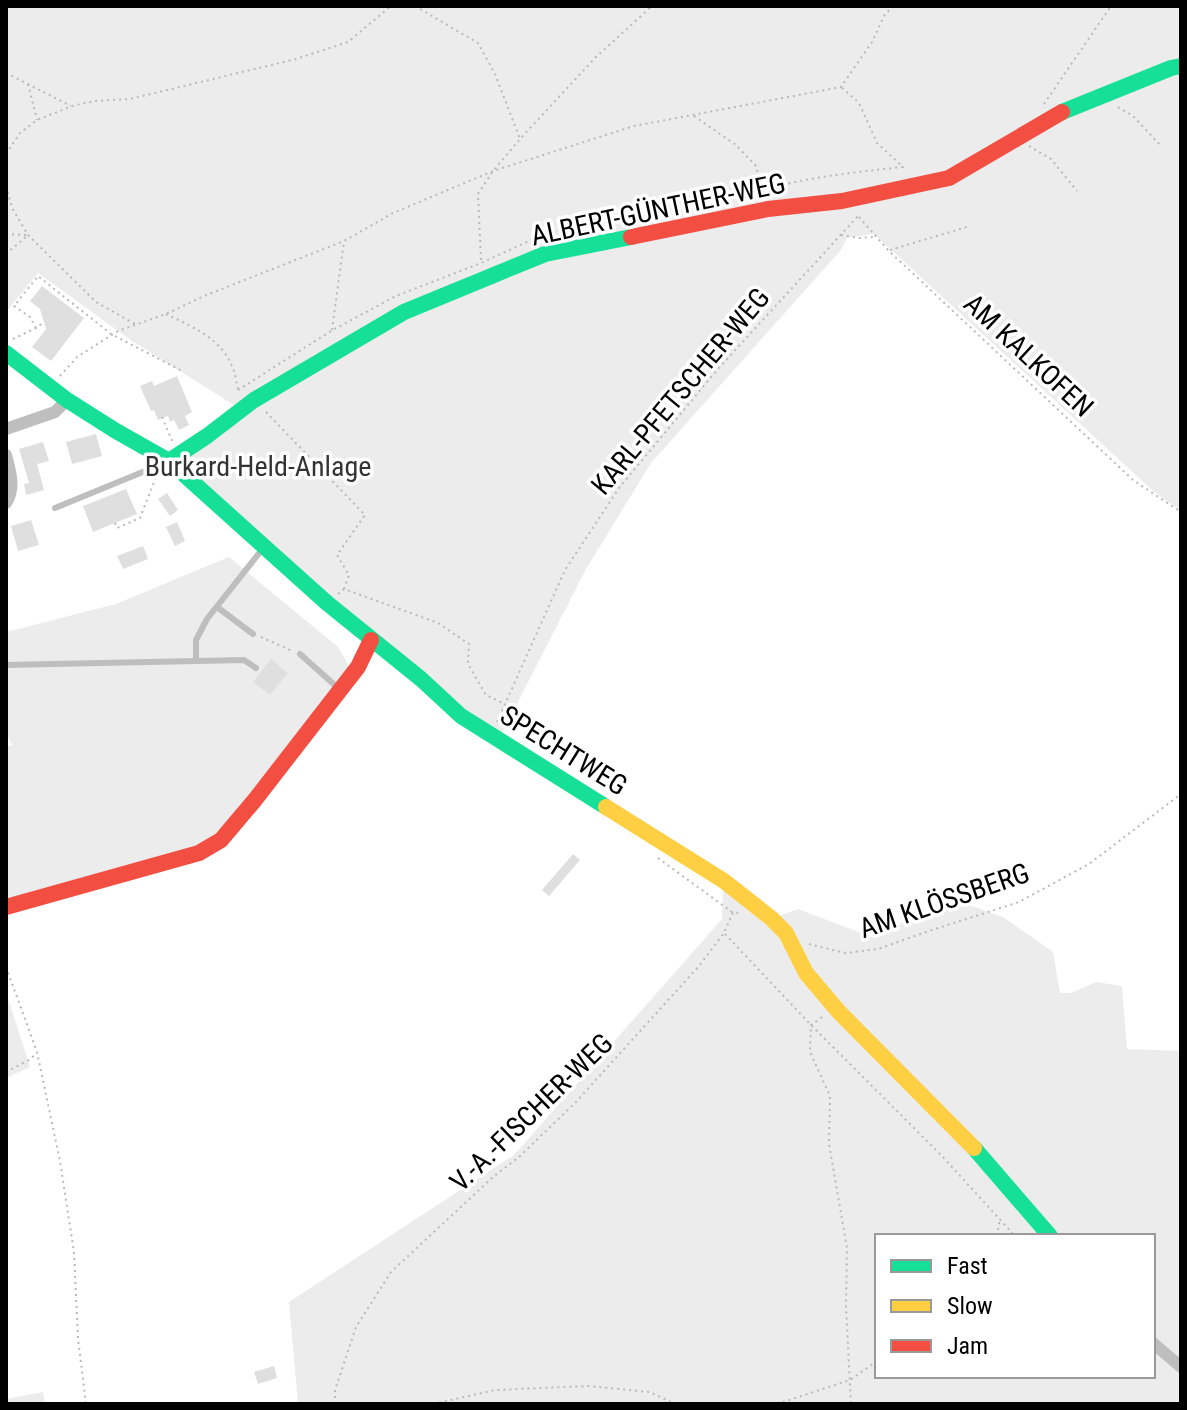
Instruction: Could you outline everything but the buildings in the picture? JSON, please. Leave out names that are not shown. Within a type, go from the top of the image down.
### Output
[{"type":"street","name":"ALBERT-GÜNTHER-WEG","points":[[169,460],[254,400],[404,312],[545,254],[768,209],[842,201],[949,178],[1058,113],[1181,66]]},
{"type":"street","name":"SPECHTWEG","points":[[10,346],[67,400],[169,460],[327,603],[421,679],[461,716],[724,881],[771,918],[789,939],[806,973],[839,1012],[973,1147],[1048,1234]]},
{"type":"street","points":[[6,429],[55,412],[67,400]]},
{"type":"street","points":[[6,455],[11,473],[11,496],[6,503]]},
{"type":"street","points":[[6,907],[199,853],[221,840],[341,690],[358,667],[371,640]]},
{"type":"street","points":[[1155,1345],[1181,1367]]},
{"type":"lane","points":[[55,508],[169,460]]},
{"type":"lane","points":[[196,661],[196,640],[207,619],[264,547]]},
{"type":"lane","points":[[217,607],[253,634]]},
{"type":"lane","points":[[300,654],[341,690]]},
{"type":"lane","points":[[6,665],[244,660],[256,668]]},
{"type":"path","points":[[6,154],[20,133],[37,120],[72,106],[130,99],[296,59],[348,42],[391,6]]},
{"type":"path","points":[[415,6],[478,43],[495,74],[520,139]]},
{"type":"path","points":[[479,282],[478,194],[520,139],[596,57],[652,6]]},
{"type":"path","points":[[50,385],[77,357],[111,334],[344,241],[393,213],[493,171],[634,126],[841,87],[872,42],[885,14],[894,6]]},
{"type":"path","points":[[1041,108],[1111,6]]},
{"type":"path","points":[[6,73],[72,106]]},
{"type":"path","points":[[27,83],[37,120]]},
{"type":"path","points":[[1100,96],[1133,116],[1161,146]]},
{"type":"path","points":[[693,115],[736,145],[756,166],[762,190]]},
{"type":"path","points":[[1015,138],[1051,159],[1077,191]]},
{"type":"path","points":[[6,186],[12,208],[28,235],[96,302],[136,324]]},
{"type":"path","name":"KARL-PFETSCHER-WEG","points":[[490,736],[565,570],[619,488],[717,370],[858,216]]},
{"type":"path","name":"AM KALKOFEN","points":[[858,216],[889,251],[1133,480],[1181,512]]},
{"type":"path","points":[[889,251],[970,226]]},
{"type":"path","points":[[6,234],[28,235]]},
{"type":"path","points":[[6,254],[28,235]]},
{"type":"path","points":[[839,235],[859,238],[875,236]]},
{"type":"path","points":[[331,331],[344,241]]},
{"type":"path","points":[[36,328],[30,317],[14,306],[38,276],[111,334],[184,372]]},
{"type":"path","points":[[166,314],[220,345],[231,364],[238,390]]},
{"type":"path","points":[[10,346],[44,322]]},
{"type":"path","points":[[254,400],[365,515],[337,555],[349,575],[344,589],[327,603]]},
{"type":"path","points":[[115,523],[117,528],[140,518],[169,460],[162,417]]},
{"type":"path","points":[[344,589],[438,623],[469,644],[468,664],[486,695],[506,705]]},
{"type":"path","points":[[253,634],[300,654]]},
{"type":"path","name":"AM KLÖSSBERG","points":[[789,939],[845,953],[878,949],[1019,902],[1089,864],[1181,794]]},
{"type":"path","points":[[675,871],[732,912],[724,933],[941,1155],[1013,1234]]},
{"type":"path","name":"V.-A.-FISCHER-WEG","points":[[335,1404],[335,1390],[356,1327],[391,1272],[575,1103],[699,966],[724,933]]},
{"type":"path","points":[[6,967],[37,1052],[60,1161],[74,1252],[78,1338],[86,1404]]},
{"type":"path","points":[[811,1025],[810,1052],[830,1096],[829,1144],[847,1248],[846,1307],[851,1404]]},
{"type":"path","points":[[6,1072],[37,1052]]},
{"type":"path","points":[[997,1234],[1000,1218]]},
{"type":"path","points":[[777,1404],[850,1380],[875,1362]]},
{"type":"path","points":[[433,1404],[495,1390],[588,1386],[650,1392],[675,1404]]},
{"type":"green space","name":"Burkard-Held-Anlage","points":[[6,6],[1181,6],[1181,511],[1153,491],[874,234],[847,238],[841,250],[651,463],[586,569],[500,737],[375,638],[177,462],[237,407],[132,341],[38,273],[6,312]]},
{"type":"green space","points":[[229,557],[338,647],[352,671],[238,813],[209,839],[184,853],[6,901],[6,747],[12,745],[6,732],[6,632],[116,604]]},
{"type":"green space","points":[[723,888],[779,916],[798,909],[874,938],[949,898],[1003,917],[1053,952],[1060,993],[1071,993],[1096,982],[1122,986],[1127,1049],[1181,1051],[1181,1404],[298,1404],[289,1302],[514,1155],[722,919]]},
{"type":"green space","points":[[6,992],[30,1067],[6,1078]]},
{"type":"green space","points":[[43,1392],[45,1404],[6,1404],[6,1399]]},
{"type":"traffic: fast","points":[[1062,112],[1181,66]]},
{"type":"traffic: fast","points":[[169,461],[254,400],[404,312],[545,254],[631,237]]},
{"type":"traffic: fast","points":[[6,353],[67,400],[169,461],[327,603],[421,679],[461,716],[606,807]]},
{"type":"traffic: fast","points":[[974,1148],[1048,1234]]},
{"type":"traffic: slow","points":[[606,807],[724,881],[771,918],[786,933],[806,973],[839,1012],[974,1148]]},
{"type":"traffic: jam","points":[[631,237],[768,209],[842,201],[949,178],[1062,112]]},
{"type":"traffic: jam","points":[[6,907],[199,853],[221,840],[358,667],[371,640]]}]
